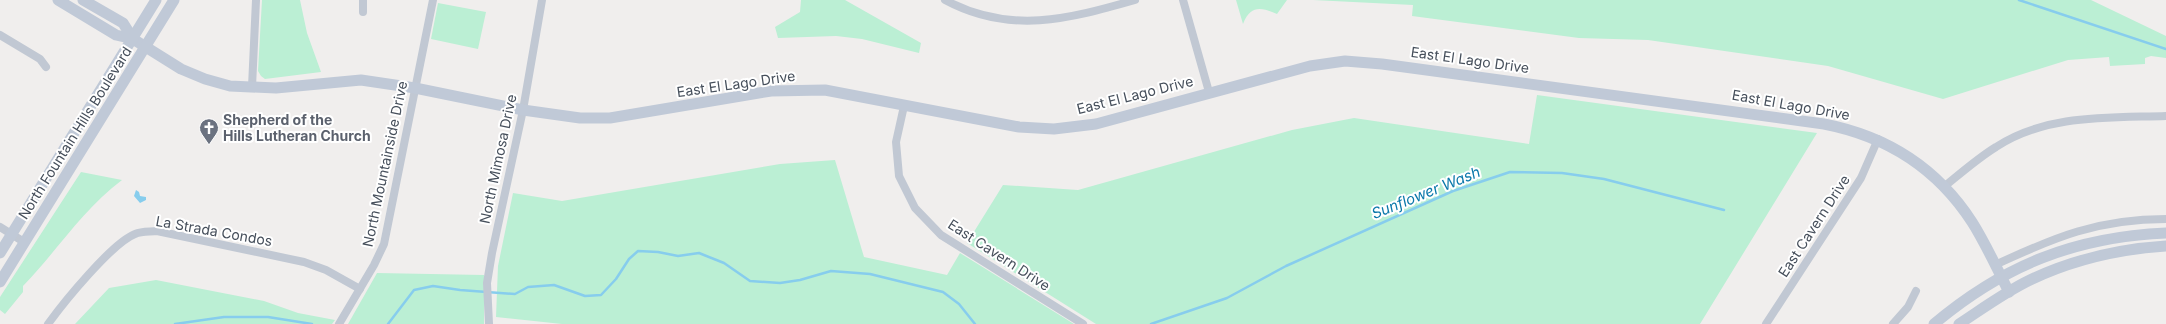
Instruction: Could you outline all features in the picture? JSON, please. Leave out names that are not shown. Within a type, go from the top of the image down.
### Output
[{"type":"street","name":"East El Lago Drive","points":[[58,0],[116,35],[133,40],[193,74],[230,86],[276,88],[353,80],[415,88],[522,110],[580,118],[610,118],[771,91],[809,89],[826,90],[1019,127],[1054,129],[1096,124],[1209,92],[1310,66],[1331,62],[1360,61],[1824,124],[1878,139],[1917,162],[1945,186],[1972,223],[2009,292]]},
{"type":"street","name":"East El Lago Drive","points":[[83,0],[123,23],[133,40]]},
{"type":"street","name":"North Fountain Hills Boulevard","points":[[0,253],[133,40],[156,0]]},
{"type":"street","name":"North Fountain Hills Boulevard","points":[[0,282],[174,0]]},
{"type":"street","points":[[252,87],[256,0]]},
{"type":"street","points":[[363,0],[363,12]]},
{"type":"street","name":"North Mountainside Drive","points":[[339,324],[374,265],[384,244],[433,0]]},
{"type":"street","name":"North Mimosa Drive","points":[[489,324],[487,283],[522,110],[542,0]]},
{"type":"street","points":[[945,0],[959,7],[990,16],[1022,22],[1060,20],[1135,0]]},
{"type":"street","points":[[1183,0],[1209,92]]},
{"type":"street","points":[[0,35],[40,59],[46,67]]},
{"type":"street","name":"East Cavern Drive","points":[[904,106],[896,142],[899,176],[915,208],[941,235],[1083,324]]},
{"type":"street","points":[[1945,186],[1997,146],[2029,132],[2053,124],[2073,120],[2166,116]]},
{"type":"street","name":"East Cavern Drive","points":[[1766,324],[1861,178],[1878,139]]},
{"type":"street","points":[[1994,265],[2070,233],[2109,222],[2166,219]]},
{"type":"street","points":[[0,227],[24,242]]},
{"type":"street","name":"La Strada Condos","points":[[48,324],[115,246],[136,233],[157,231],[292,258],[326,270],[360,289]]},
{"type":"street","points":[[1934,324],[1980,288],[2043,257],[2087,242],[2128,235],[2166,233]]},
{"type":"street","points":[[1959,324],[2009,292],[2037,277],[2090,258],[2166,246]]},
{"type":"street","points":[[1893,324],[1908,307],[1916,291]]},
{"type":"green space","points":[[262,0],[300,0],[307,33],[321,72],[265,79],[261,76],[258,71]]},
{"type":"green space","points":[[801,0],[845,0],[921,43],[919,53],[862,39],[836,36],[778,38],[775,27],[800,12]]},
{"type":"green space","points":[[1236,0],[1287,0],[1277,14],[1262,9],[1253,10],[1243,24]]},
{"type":"green space","points":[[1313,0],[2091,0],[2166,36],[2166,58],[2151,56],[2145,58],[2145,64],[2110,66],[2109,57],[2068,60],[1943,99],[1828,66],[1648,40],[1579,38],[1412,16],[1413,5]]},
{"type":"green space","points":[[438,3],[486,12],[478,49],[431,39]]},
{"type":"green space","points":[[1537,95],[1817,133],[1700,324],[1096,324],[967,243],[1003,185],[1078,190],[1292,130],[1354,118],[1529,144]]},
{"type":"green space","points":[[835,160],[864,257],[947,275],[960,253],[1074,324],[562,324],[496,317],[498,266],[513,193],[562,201],[780,164]]},
{"type":"green space","points":[[81,172],[122,180],[108,191],[83,217],[23,286],[23,292],[5,314],[0,310],[0,297]]},
{"type":"green space","points":[[377,273],[484,275],[484,324],[348,324]]},
{"type":"green space","points":[[156,280],[264,301],[298,313],[335,320],[332,324],[75,324],[109,288]]},
{"type":"water","points":[[136,190],[139,192],[140,196],[146,197],[146,200],[140,203],[134,196]]},
{"type":"waterway","points":[[2019,0],[2166,49]]},
{"type":"waterway","name":"Sunflower Wash","points":[[1151,324],[1227,298],[1286,266],[1453,191],[1510,172],[1562,173],[1604,179],[1724,210]]},
{"type":"waterway","name":"Sunflower Wash","points":[[388,324],[414,290],[433,286],[460,290],[515,294],[528,287],[554,285],[585,296],[601,295],[616,279],[629,259],[638,251],[658,252],[678,256],[699,253],[724,263],[750,281],[780,283],[800,280],[831,271],[870,274],[943,292],[959,304],[975,324]]},
{"type":"waterway","name":"Sunflower Wash","points":[[175,324],[224,317],[268,317],[312,324]]},
{"type":"place","name":"Shepherd of the Hills Lutheran Church","points":[[209,145]]}]
